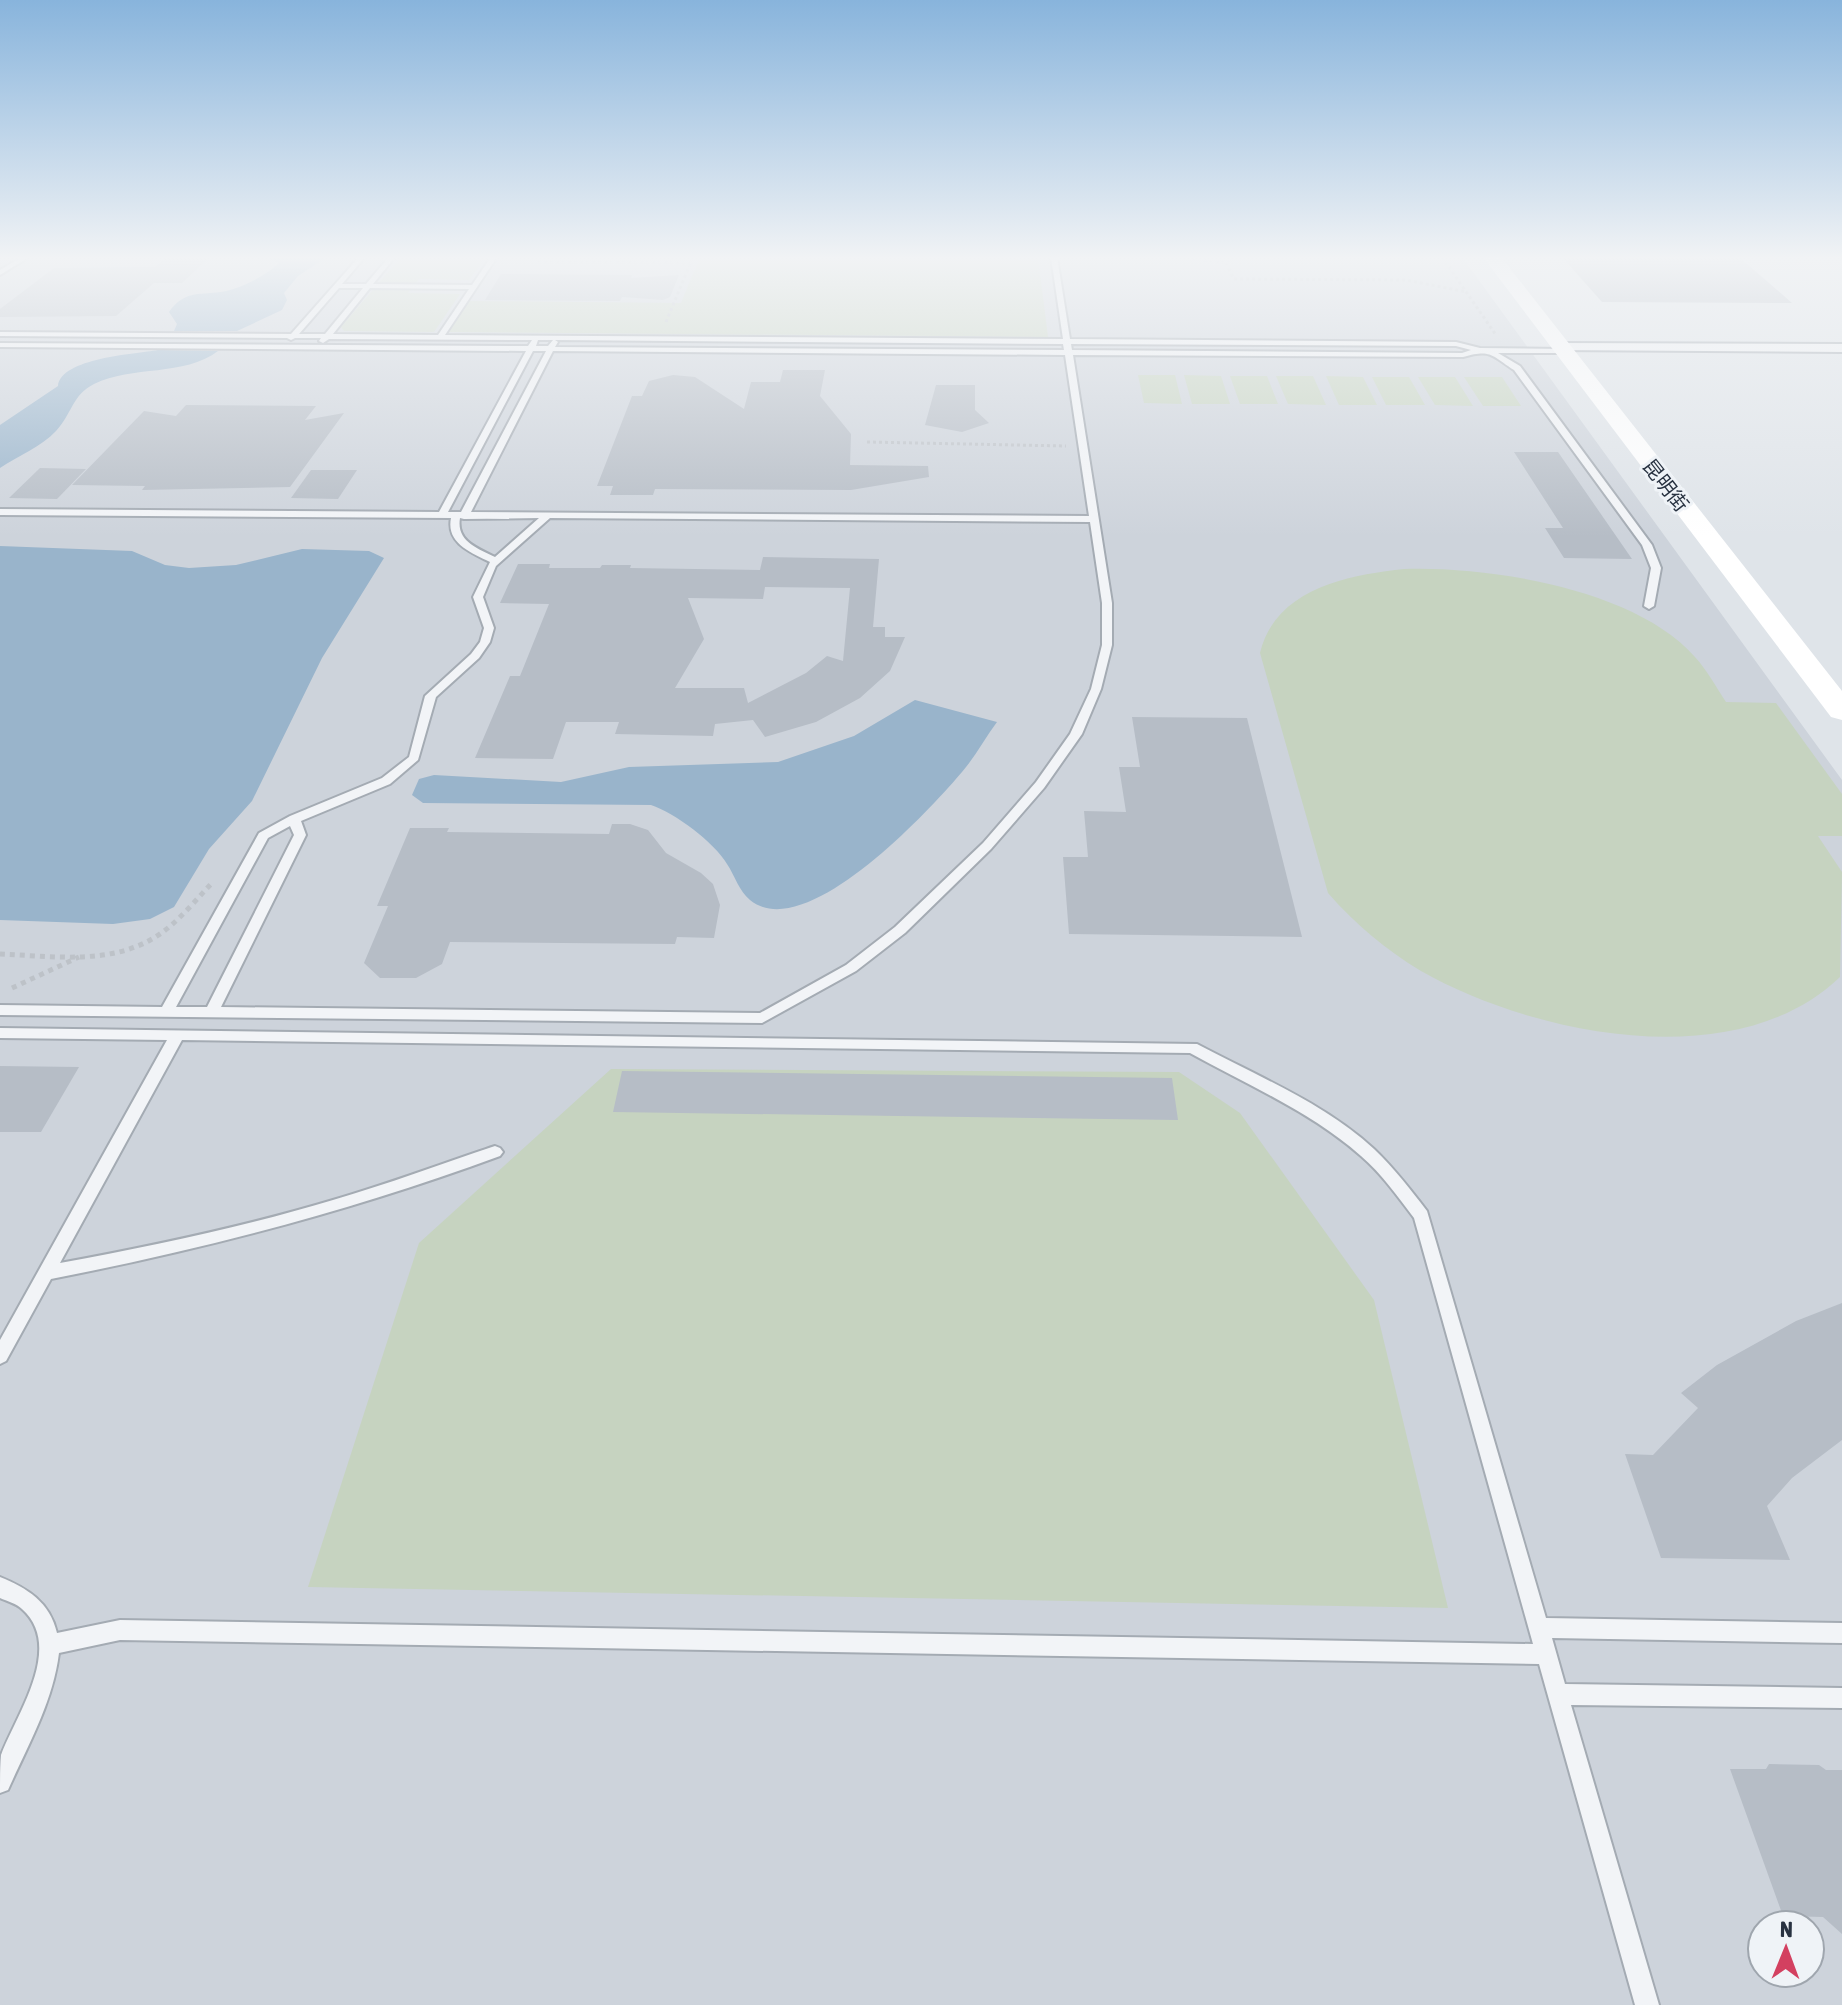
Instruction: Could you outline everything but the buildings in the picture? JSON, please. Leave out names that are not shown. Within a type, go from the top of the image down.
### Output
[{"type":"street","name":"昆明街","points":[[1561,351],[1842,711]]},
{"type":"lane","points":[[441,516],[530,351]]},
{"type":"lane","points":[[495,561],[459,541],[454,533],[460,516],[549,351]]},
{"type":"lane","points":[[0,1010],[762,1018],[803,997],[877,949],[976,857],[1040,785],[1076,734],[1096,689],[1107,645],[1107,603],[1069,351]]},
{"type":"lane","points":[[1244,351],[1463,355],[1482,351]]},
{"type":"lane","points":[[1485,351],[1517,368],[1647,545],[1656,568],[1649,606]]},
{"type":"lane","points":[[0,512],[1094,519]]},
{"type":"lane","points":[[167,1011],[263,836],[294,819],[386,781],[409,765],[418,751],[423,717],[431,696],[475,656],[485,642],[489,628],[478,597],[482,584],[495,561],[546,517]]},
{"type":"lane","points":[[212,1012],[300,835],[294,819]]},
{"type":"lane","points":[[0,1033],[1192,1048],[1341,1132],[1384,1169],[1421,1216],[1647,2005]]},
{"type":"lane","points":[[0,1356],[177,1036]]},
{"type":"lane","points":[[46,1273],[145,1255],[284,1222],[417,1182],[495,1152]]},
{"type":"lane","points":[[0,1587],[22,1596],[37,1610],[46,1625],[51,1644],[51,1665],[0,1782]]},
{"type":"lane","points":[[1539,1628],[1842,1633]]},
{"type":"lane","points":[[51,1644],[120,1630],[1546,1654]]},
{"type":"lane","points":[[1558,1694],[1842,1698]]},
{"type":"path","points":[[867,442],[1083,446]]},
{"type":"path","points":[[0,954],[83,955],[116,951],[152,939],[210,885],[224,861],[249,861]]},
{"type":"path","points":[[3,993],[83,955]]},
{"type":"shaded area","points":[[0,351],[1530,351],[1842,780],[1842,2005],[0,2005]]},
{"type":"green space","points":[[1138,375],[1175,375],[1182,404],[1144,403]]},
{"type":"green space","points":[[1184,375],[1221,376],[1230,404],[1192,404]]},
{"type":"green space","points":[[1230,376],[1267,376],[1278,404],[1240,404]]},
{"type":"green space","points":[[1276,376],[1313,376],[1326,405],[1288,404]]},
{"type":"green space","points":[[1326,376],[1363,377],[1377,405],[1339,405]]},
{"type":"green space","points":[[1372,377],[1409,377],[1425,405],[1386,405]]},
{"type":"green space","points":[[1418,377],[1455,377],[1473,406],[1435,405]]},
{"type":"green space","points":[[1464,377],[1502,377],[1521,406],[1483,406]]},
{"type":"green space","points":[[1404,569],[1477,572],[1518,578],[1599,598],[1637,614],[1669,634],[1695,657],[1726,702],[1776,703],[1842,794],[1842,836],[1818,836],[1842,872],[1840,977],[1797,1008],[1747,1027],[1692,1036],[1634,1036],[1576,1027],[1520,1013],[1467,994],[1408,963],[1360,926],[1328,893],[1260,653],[1268,631],[1297,600],[1338,581]]},
{"type":"green space","points":[[611,1069],[1179,1072],[1240,1113],[1374,1300],[1448,1608],[308,1587],[419,1243]]},
{"type":"water","points":[[154,351],[218,351],[190,364],[125,374],[94,384],[81,394],[50,436],[0,468],[0,425],[58,386],[62,377],[72,369],[117,356]]},
{"type":"water","points":[[0,546],[132,551],[165,565],[189,568],[236,565],[302,549],[369,551],[384,558],[322,658],[252,801],[209,849],[174,907],[150,919],[113,924],[0,920]]},
{"type":"water","points":[[915,700],[997,722],[962,772],[895,842],[833,890],[802,904],[774,909],[750,900],[721,855],[704,838],[682,821],[651,805],[423,803],[412,795],[419,779],[434,775],[561,782],[629,767],[778,762],[854,736]]}]
